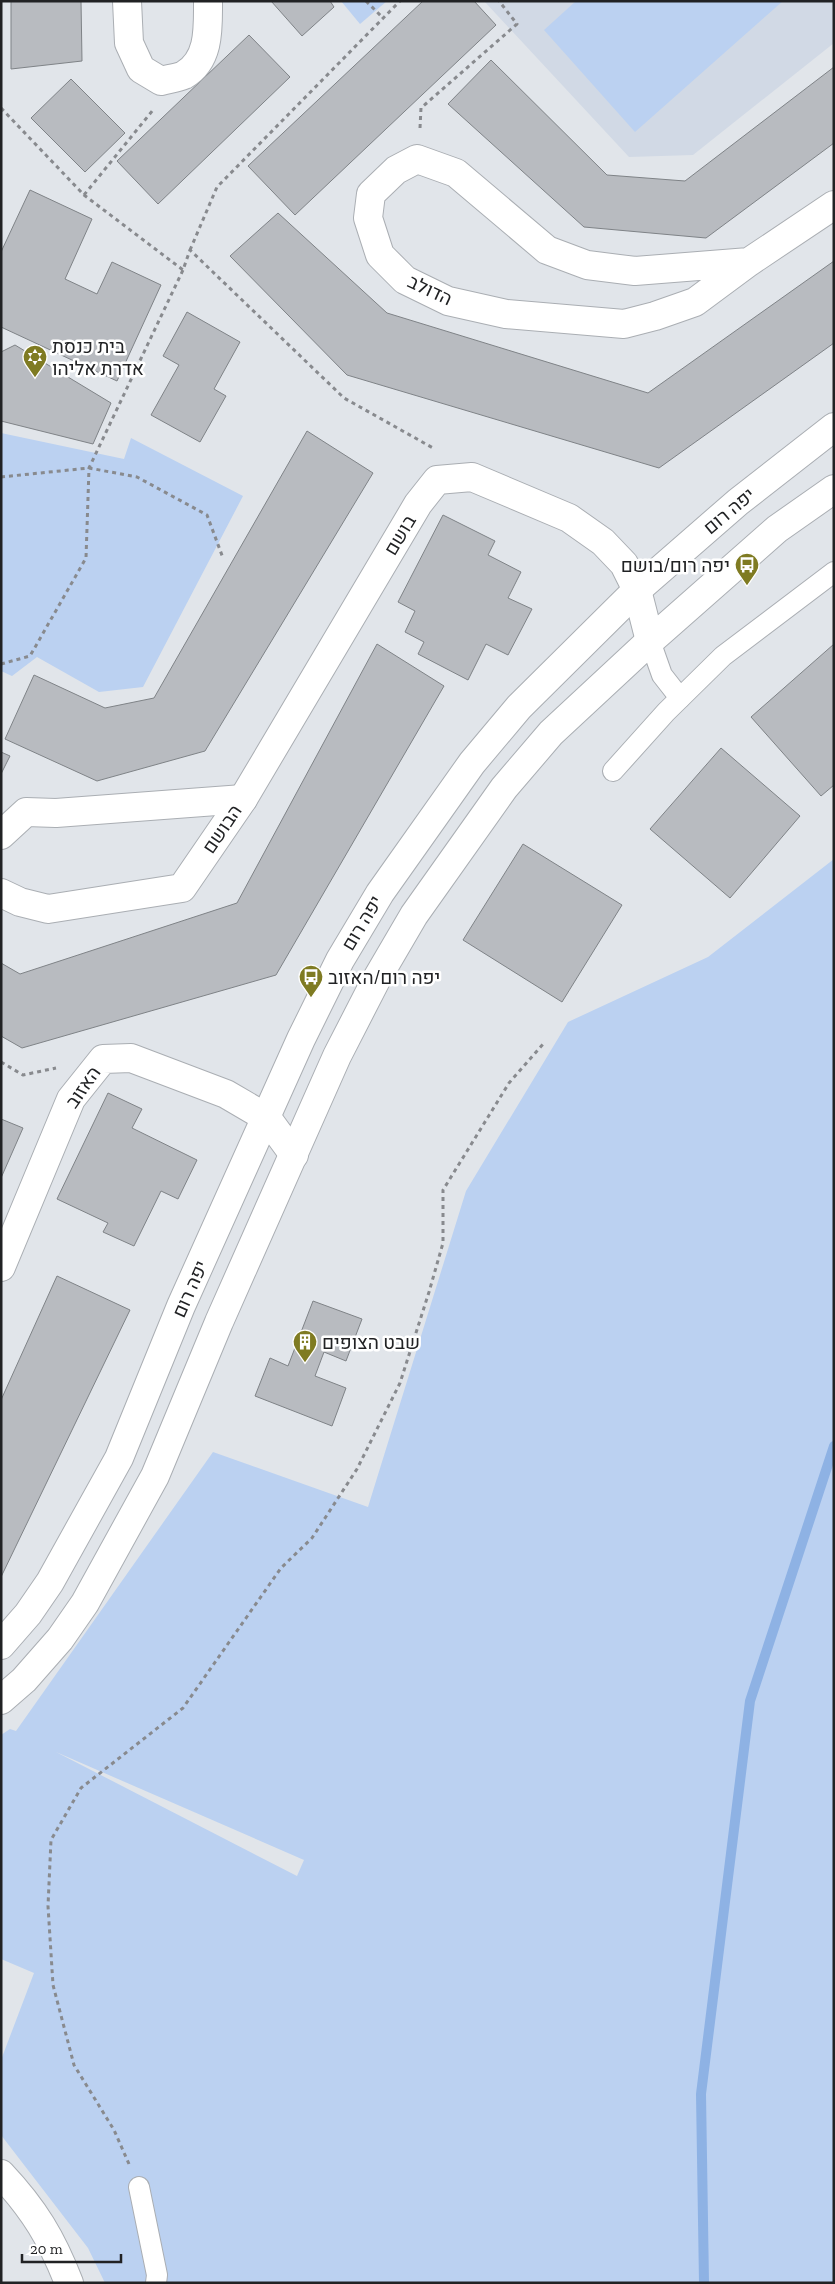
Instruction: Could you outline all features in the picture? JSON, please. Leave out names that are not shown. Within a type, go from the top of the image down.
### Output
[{"type":"street","points":[[127,1],[129,43],[141,69],[161,81],[183,75],[202,58],[208,28],[208,1]]},
{"type":"street","name":"הדולב","points":[[749,262],[635,271],[587,265],[547,250],[456,173],[417,159],[396,170],[371,194],[368,218],[380,255],[404,280],[448,301],[506,314],[624,324],[655,316],[695,302],[749,262],[834,205]]},
{"type":"street","name":"יפה רום","points":[[1,1645],[28,1614],[50,1582],[119,1458],[182,1306],[300,1039],[340,960],[380,893],[472,763],[518,707],[637,590],[738,502],[834,427]]},
{"type":"street","name":"בושם","points":[[242,799],[418,504],[438,480],[472,477],[570,518],[603,542],[624,564],[637,590]]},
{"type":"street","points":[[1,1700],[24,1680],[60,1639],[85,1603],[155,1476],[219,1322],[337,1056],[376,980],[414,915],[504,788],[552,733],[650,641],[777,530],[834,489]]},
{"type":"street","points":[[637,590],[650,641]]},
{"type":"street","name":"הבושם","points":[[1,834],[26,812],[56,813],[242,799]]},
{"type":"street","name":"הבושם","points":[[1,893],[20,902],[48,909],[182,888],[242,799]]},
{"type":"street","name":"האזוב","points":[[1,1267],[70,1099],[103,1059],[131,1058],[226,1094],[266,1118],[294,1155]]},
{"type":"street","points":[[1,2174],[27,2201],[57,2251],[69,2283]]},
{"type":"lane","points":[[613,771],[680,698],[722,656],[834,572]]},
{"type":"lane","points":[[650,641],[662,675],[680,698]]},
{"type":"lane","points":[[139,2187],[157,2275],[156,2283]]},
{"type":"path","points":[[366,1],[382,18]]},
{"type":"path","points":[[1,664],[30,656],[86,558],[89,468],[183,270],[217,187],[400,1]]},
{"type":"path","points":[[417,159],[421,108],[517,24],[500,1]]},
{"type":"path","points":[[84,195],[152,114],[161,81]]},
{"type":"path","points":[[1,108],[84,195],[183,270]]},
{"type":"path","points":[[190,250],[344,398],[437,450]]},
{"type":"path","points":[[1,477],[89,468],[138,477],[206,515],[223,558]]},
{"type":"path","points":[[139,2187],[114,2130],[74,2065],[53,1986],[48,1906],[51,1840],[81,1788],[183,1708],[281,1568],[312,1538],[358,1469],[400,1383],[429,1292],[443,1243],[443,1190],[509,1083],[544,1043]]},
{"type":"path","points":[[1,1062],[23,1075],[103,1059]]},
{"type":"shaded area","points":[[341,1],[387,1],[360,24]]},
{"type":"shaded area","points":[[484,1],[834,1],[834,43],[693,155],[629,157]]},
{"type":"shaded area","points":[[576,1],[783,1],[635,132],[544,30]]},
{"type":"shaded area","points":[[1,433],[124,459],[131,438],[243,496],[143,687],[99,692],[37,657],[12,676],[1,671]]},
{"type":"shaded area","points":[[834,859],[834,2283],[105,2283],[88,2248],[1,2135],[1,2060],[34,1973],[1,1959],[1,1735],[10,1729],[16,1731],[213,1452],[368,1507],[466,1191],[568,1022],[708,957]],"holes":[[[56,1752],[304,1860],[297,1876]]]},
{"type":"building","points":[[11,1],[81,1],[82,61],[11,69]]},
{"type":"building","points":[[271,1],[330,1],[334,7],[302,36]]},
{"type":"building","points":[[423,1],[474,1],[496,25],[295,215],[248,166]]},
{"type":"building","points":[[249,35],[290,77],[158,204],[117,161]]},
{"type":"building","points":[[491,60],[607,175],[685,181],[834,67],[834,143],[706,238],[584,227],[448,104]]},
{"type":"building","points":[[71,79],[125,133],[85,172],[31,118]]},
{"type":"building","points":[[30,190],[92,219],[65,279],[97,294],[112,262],[161,285],[117,381],[1,327],[1,252]]},
{"type":"building","points":[[278,213],[387,313],[648,393],[834,261],[834,343],[659,468],[347,375],[230,256]]},
{"type":"building","points":[[187,312],[240,342],[214,389],[226,396],[200,442],[151,415],[179,365],[163,356]]},
{"type":"building","name":"בית כנסת אדרת אליהו","points":[[15,345],[111,403],[93,444],[1,421],[1,352]]},
{"type":"building","points":[[307,431],[373,473],[205,751],[97,781],[5,739],[34,675],[105,708],[154,698]]},
{"type":"building","points":[[443,515],[495,541],[488,555],[521,572],[508,598],[532,609],[508,655],[486,644],[468,680],[418,654],[424,642],[405,632],[415,611],[398,602]]},
{"type":"building","points":[[377,644],[444,686],[276,975],[22,1048],[1,1036],[1,963],[20,974],[237,903]]},
{"type":"building","points":[[834,644],[834,785],[821,796],[751,717]]},
{"type":"building","points":[[721,748],[800,816],[730,898],[650,829]]},
{"type":"building","points":[[1,752],[10,756],[1,774]]},
{"type":"building","points":[[523,844],[622,905],[562,1002],[463,940]]},
{"type":"building","points":[[108,1093],[142,1109],[132,1128],[197,1160],[178,1199],[161,1191],[134,1246],[103,1232],[108,1223],[57,1199]]},
{"type":"building","points":[[1,1119],[23,1128],[1,1178]]},
{"type":"building","points":[[57,1276],[130,1310],[1,1577],[1,1400]]},
{"type":"building","name":"שבט הצופים","points":[[313,1301],[362,1319],[346,1361],[324,1352],[315,1376],[346,1388],[332,1426],[255,1396],[270,1358],[288,1366]]},
{"type":"waterway","points":[[704,2283],[701,2094],[750,1701],[834,1446]]},
{"type":"place","name":"בית כנסת אדרת אליהו","points":[[35,378]]},
{"type":"place","name":"יפה רום/בושם","points":[[747,586]]},
{"type":"place","name":"יפה רום/האזוב","points":[[311,998]]},
{"type":"place","name":"שבט הצופים","points":[[305,1363]]}]
